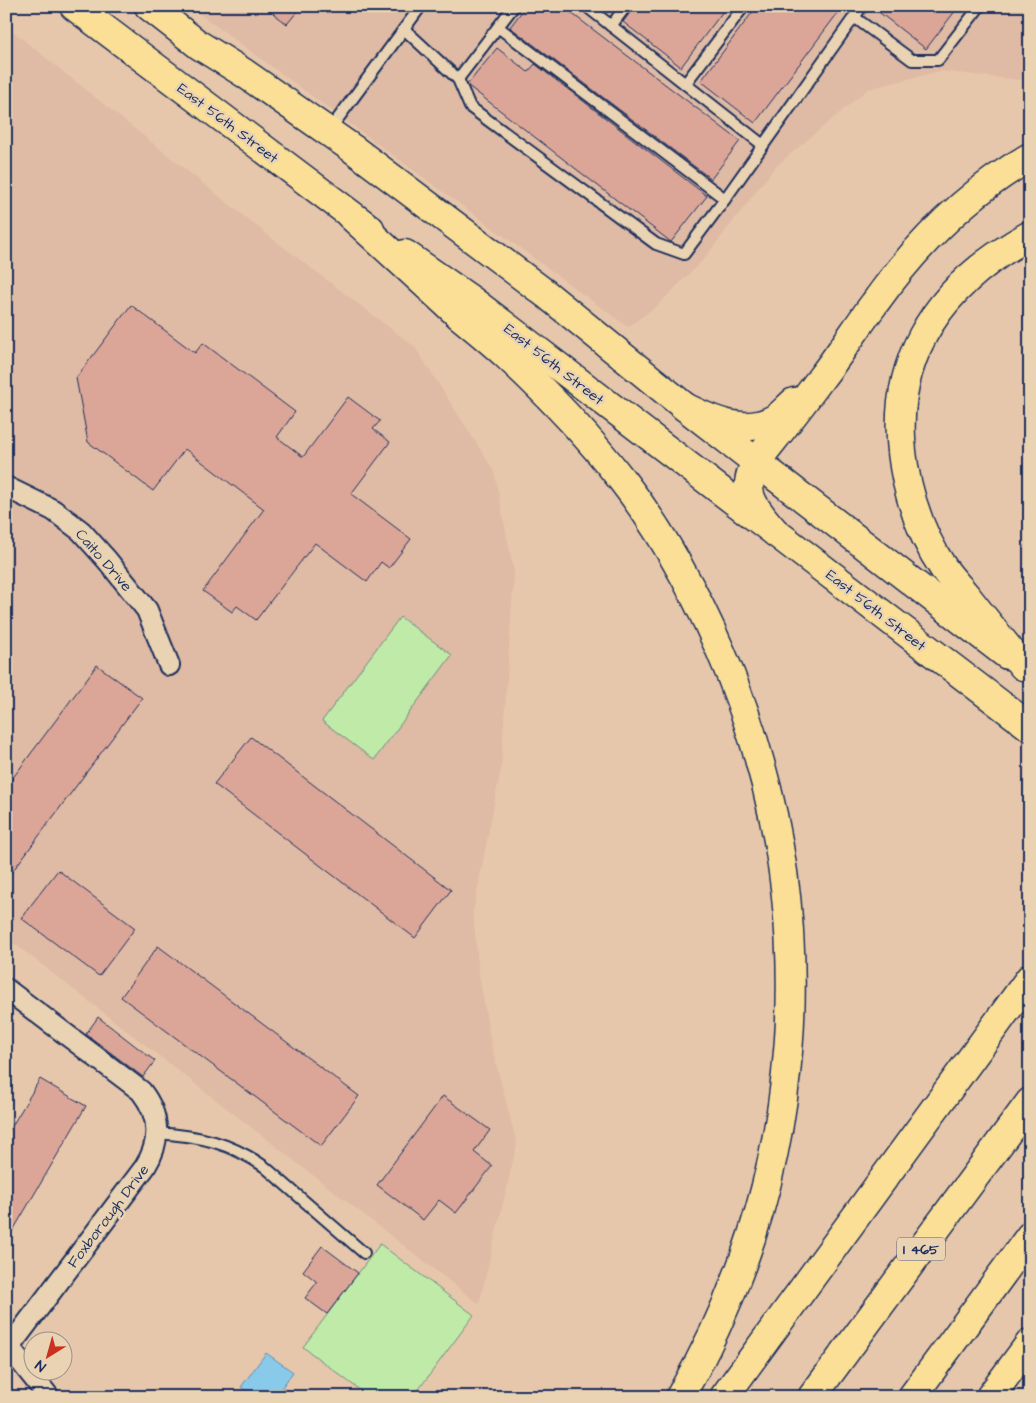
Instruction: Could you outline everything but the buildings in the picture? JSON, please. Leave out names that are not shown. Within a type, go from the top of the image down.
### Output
[{"type":"main road","name":"East 56th Street","points":[[74,6],[350,215],[474,302],[1030,727]]},
{"type":"main road","points":[[149,6],[199,45],[244,73],[353,149],[546,294],[685,407],[1026,669]]},
{"type":"main road","points":[[776,533],[758,513],[750,496],[748,485],[750,474],[756,462],[822,378],[875,302],[909,259],[942,223],[985,186],[1030,156]]},
{"type":"main road","points":[[350,215],[539,386],[621,479],[646,513],[698,602],[721,651],[740,700],[760,762],[772,807],[781,857],[791,946],[791,1012],[787,1065],[771,1166],[748,1248],[714,1333],[680,1397]]},
{"type":"main road","points":[[1026,669],[944,569],[921,525],[910,495],[903,464],[902,408],[905,378],[916,348],[930,323],[954,291],[981,266],[1006,248],[1030,235]]},
{"type":"main road","points":[[685,407],[713,421],[736,426],[758,424],[776,418],[822,378]]},
{"type":"main road","points":[[724,1397],[1030,978]]},
{"type":"main road","name":"I 465","points":[[812,1397],[1030,1102]]},
{"type":"main road","points":[[912,1397],[1030,1236]]},
{"type":"main road","points":[[990,1397],[1030,1343]]},
{"type":"street","name":"Caito Drive","points":[[6,487],[53,510],[81,531],[108,560],[147,610],[169,665]]},
{"type":"street","name":"Foxborough Drive","points":[[6,989],[140,1092],[151,1106],[157,1133],[154,1151],[146,1167],[8,1344]]},
{"type":"street","points":[[8,1344],[49,1397]]},
{"type":"lane","points":[[328,132],[422,6]]},
{"type":"lane","points":[[458,79],[514,6]]},
{"type":"lane","points":[[586,6],[763,145]]},
{"type":"lane","points":[[611,26],[626,6]]},
{"type":"lane","points":[[686,84],[744,6]]},
{"type":"lane","points":[[404,29],[458,79],[470,107],[656,244],[684,254],[862,6]]},
{"type":"lane","points":[[854,17],[912,60],[938,60],[980,6]]},
{"type":"lane","points":[[498,28],[725,199]]},
{"type":"lane","points":[[157,1133],[182,1134],[215,1141],[251,1157],[364,1253]]},
{"type":"shaded area","points":[[189,6],[1030,6],[1030,78],[1019,80],[940,71],[868,89],[775,167],[704,259],[658,305],[628,327]]},
{"type":"shaded area","points":[[6,26],[269,236],[415,347],[494,471],[514,572],[501,768],[473,912],[479,974],[491,1044],[517,1144],[479,1304],[6,937]]},
{"type":"green space","points":[[400,617],[452,655],[374,760],[322,721]]},
{"type":"green space","points":[[380,1244],[474,1315],[413,1397],[369,1397],[303,1347]]},
{"type":"water","points":[[266,1353],[293,1372],[275,1397],[255,1397],[241,1387]]}]
